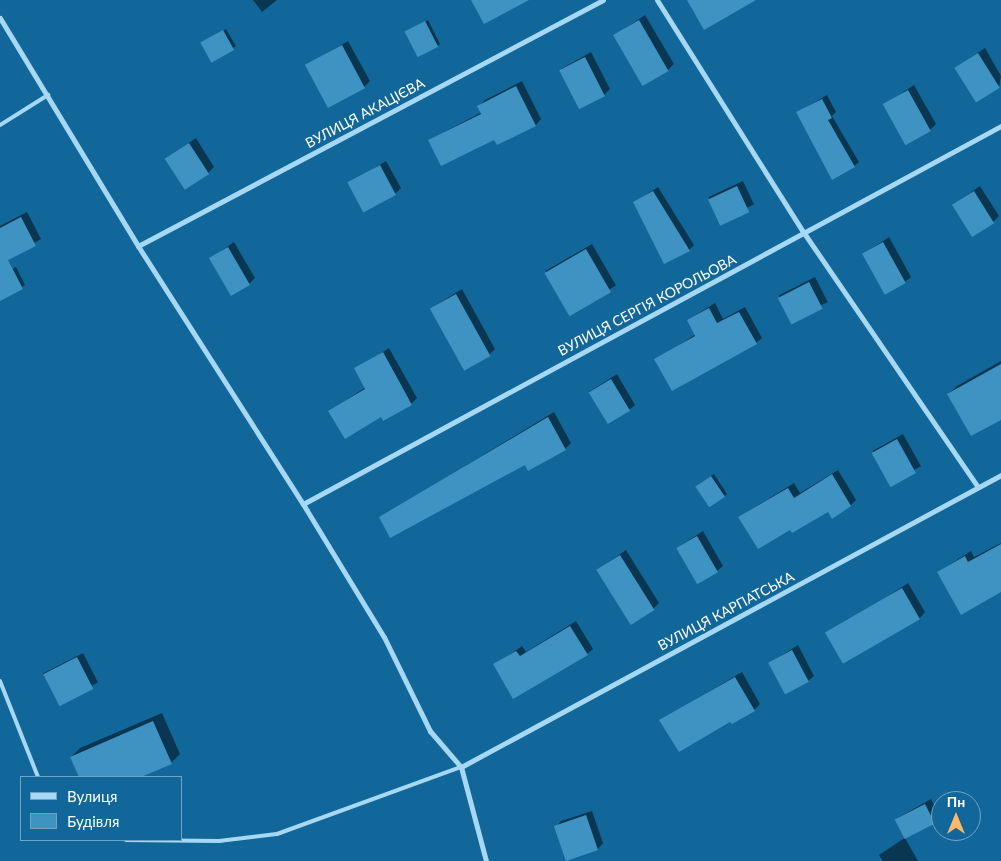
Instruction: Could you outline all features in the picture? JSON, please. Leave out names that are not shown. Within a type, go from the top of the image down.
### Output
[{"type":"street","name":"ВУЛИЦЯ АКАЦІЄВА","points":[[138,246],[603,0]]},
{"type":"street","points":[[656,0],[804,233],[978,487]]},
{"type":"street","points":[[0,18],[138,246],[303,504],[384,637],[430,731],[461,767],[486,861]]},
{"type":"street","name":"ВУЛИЦЯ СЕРГІЯ КОРОЛЬОВА","points":[[303,504],[1001,126]]},
{"type":"street","name":"ВУЛИЦЯ КАРПАТСЬКА","points":[[461,767],[1001,475]]},
{"type":"lane","points":[[0,126],[48,95]]},
{"type":"lane","points":[[0,681],[38,776]]},
{"type":"lane","points":[[182,841],[219,841],[277,834],[461,767]]},
{"type":"building","points":[[471,0],[529,0],[484,24]]},
{"type":"building","points":[[687,0],[756,0],[704,30]]},
{"type":"building","points":[[639,20],[668,71],[643,86],[613,35]]},
{"type":"building","points":[[425,21],[438,47],[418,57],[405,31]]},
{"type":"building","points":[[223,30],[234,50],[211,63],[200,43]]},
{"type":"building","points":[[342,45],[365,88],[328,108],[305,65]]},
{"type":"building","points":[[978,53],[1000,88],[976,103],[954,68]]},
{"type":"building","points":[[585,57],[605,96],[579,109],[559,70]]},
{"type":"building","points":[[516,86],[536,126],[497,145],[494,140],[441,166],[428,140],[481,114],[477,106]]},
{"type":"building","points":[[908,90],[931,131],[905,145],[883,104]]},
{"type":"building","points":[[822,99],[832,118],[828,120],[855,167],[832,180],[796,112]]},
{"type":"building","points":[[189,143],[209,174],[185,190],[165,159]]},
{"type":"building","points":[[380,165],[396,195],[363,212],[347,182]]},
{"type":"building","points":[[737,186],[749,212],[720,226],[708,200]]},
{"type":"building","points":[[653,191],[690,251],[664,264],[633,202]]},
{"type":"building","points":[[974,191],[994,223],[972,237],[952,205]]},
{"type":"building","points":[[21,217],[36,246],[8,260],[23,289],[0,301],[0,228]]},
{"type":"building","points":[[883,242],[906,283],[885,295],[862,254]]},
{"type":"building","points":[[228,247],[250,285],[231,296],[209,258]]},
{"type":"building","points":[[586,249],[611,292],[569,316],[544,273]]},
{"type":"building","points":[[809,282],[823,309],[791,325],[778,298]]},
{"type":"building","points":[[456,294],[490,356],[464,371],[430,309]]},
{"type":"building","points":[[709,308],[717,323],[739,312],[757,344],[672,391],[654,359],[695,336],[687,320]]},
{"type":"building","points":[[383,352],[412,405],[383,421],[381,417],[345,439],[328,411],[365,389],[354,368]]},
{"type":"building","points":[[1001,364],[1001,420],[971,436],[947,394]]},
{"type":"building","points":[[611,379],[630,411],[608,424],[589,392]]},
{"type":"building","points":[[548,417],[566,450],[528,471],[525,465],[390,538],[379,517]]},
{"type":"building","points":[[897,439],[916,473],[891,487],[872,453]]},
{"type":"building","points":[[832,474],[851,506],[832,519],[828,512],[792,533],[790,530],[758,549],[738,517],[788,488],[794,498]]},
{"type":"building","points":[[711,476],[725,497],[709,507],[695,487]]},
{"type":"building","points":[[697,536],[718,572],[697,584],[676,548]]},
{"type":"building","points":[[1001,544],[1001,592],[961,615],[937,572],[965,556],[968,562]]},
{"type":"building","points":[[620,555],[654,610],[631,625],[596,570]]},
{"type":"building","points":[[902,588],[920,619],[843,664],[825,632]]},
{"type":"building","points":[[570,626],[588,655],[513,699],[493,664],[516,651],[520,656]]},
{"type":"building","points":[[792,650],[809,682],[785,694],[768,663]]},
{"type":"building","points":[[77,657],[93,689],[59,706],[43,674]]},
{"type":"building","points":[[735,677],[755,711],[732,724],[730,722],[679,752],[659,720]]},
{"type":"building","points":[[153,721],[172,764],[143,776],[79,776],[70,757]]},
{"type":"building","points":[[925,804],[931,816],[931,826],[905,839],[895,819]]},
{"type":"building","points":[[586,815],[598,850],[566,861],[554,826]]}]
